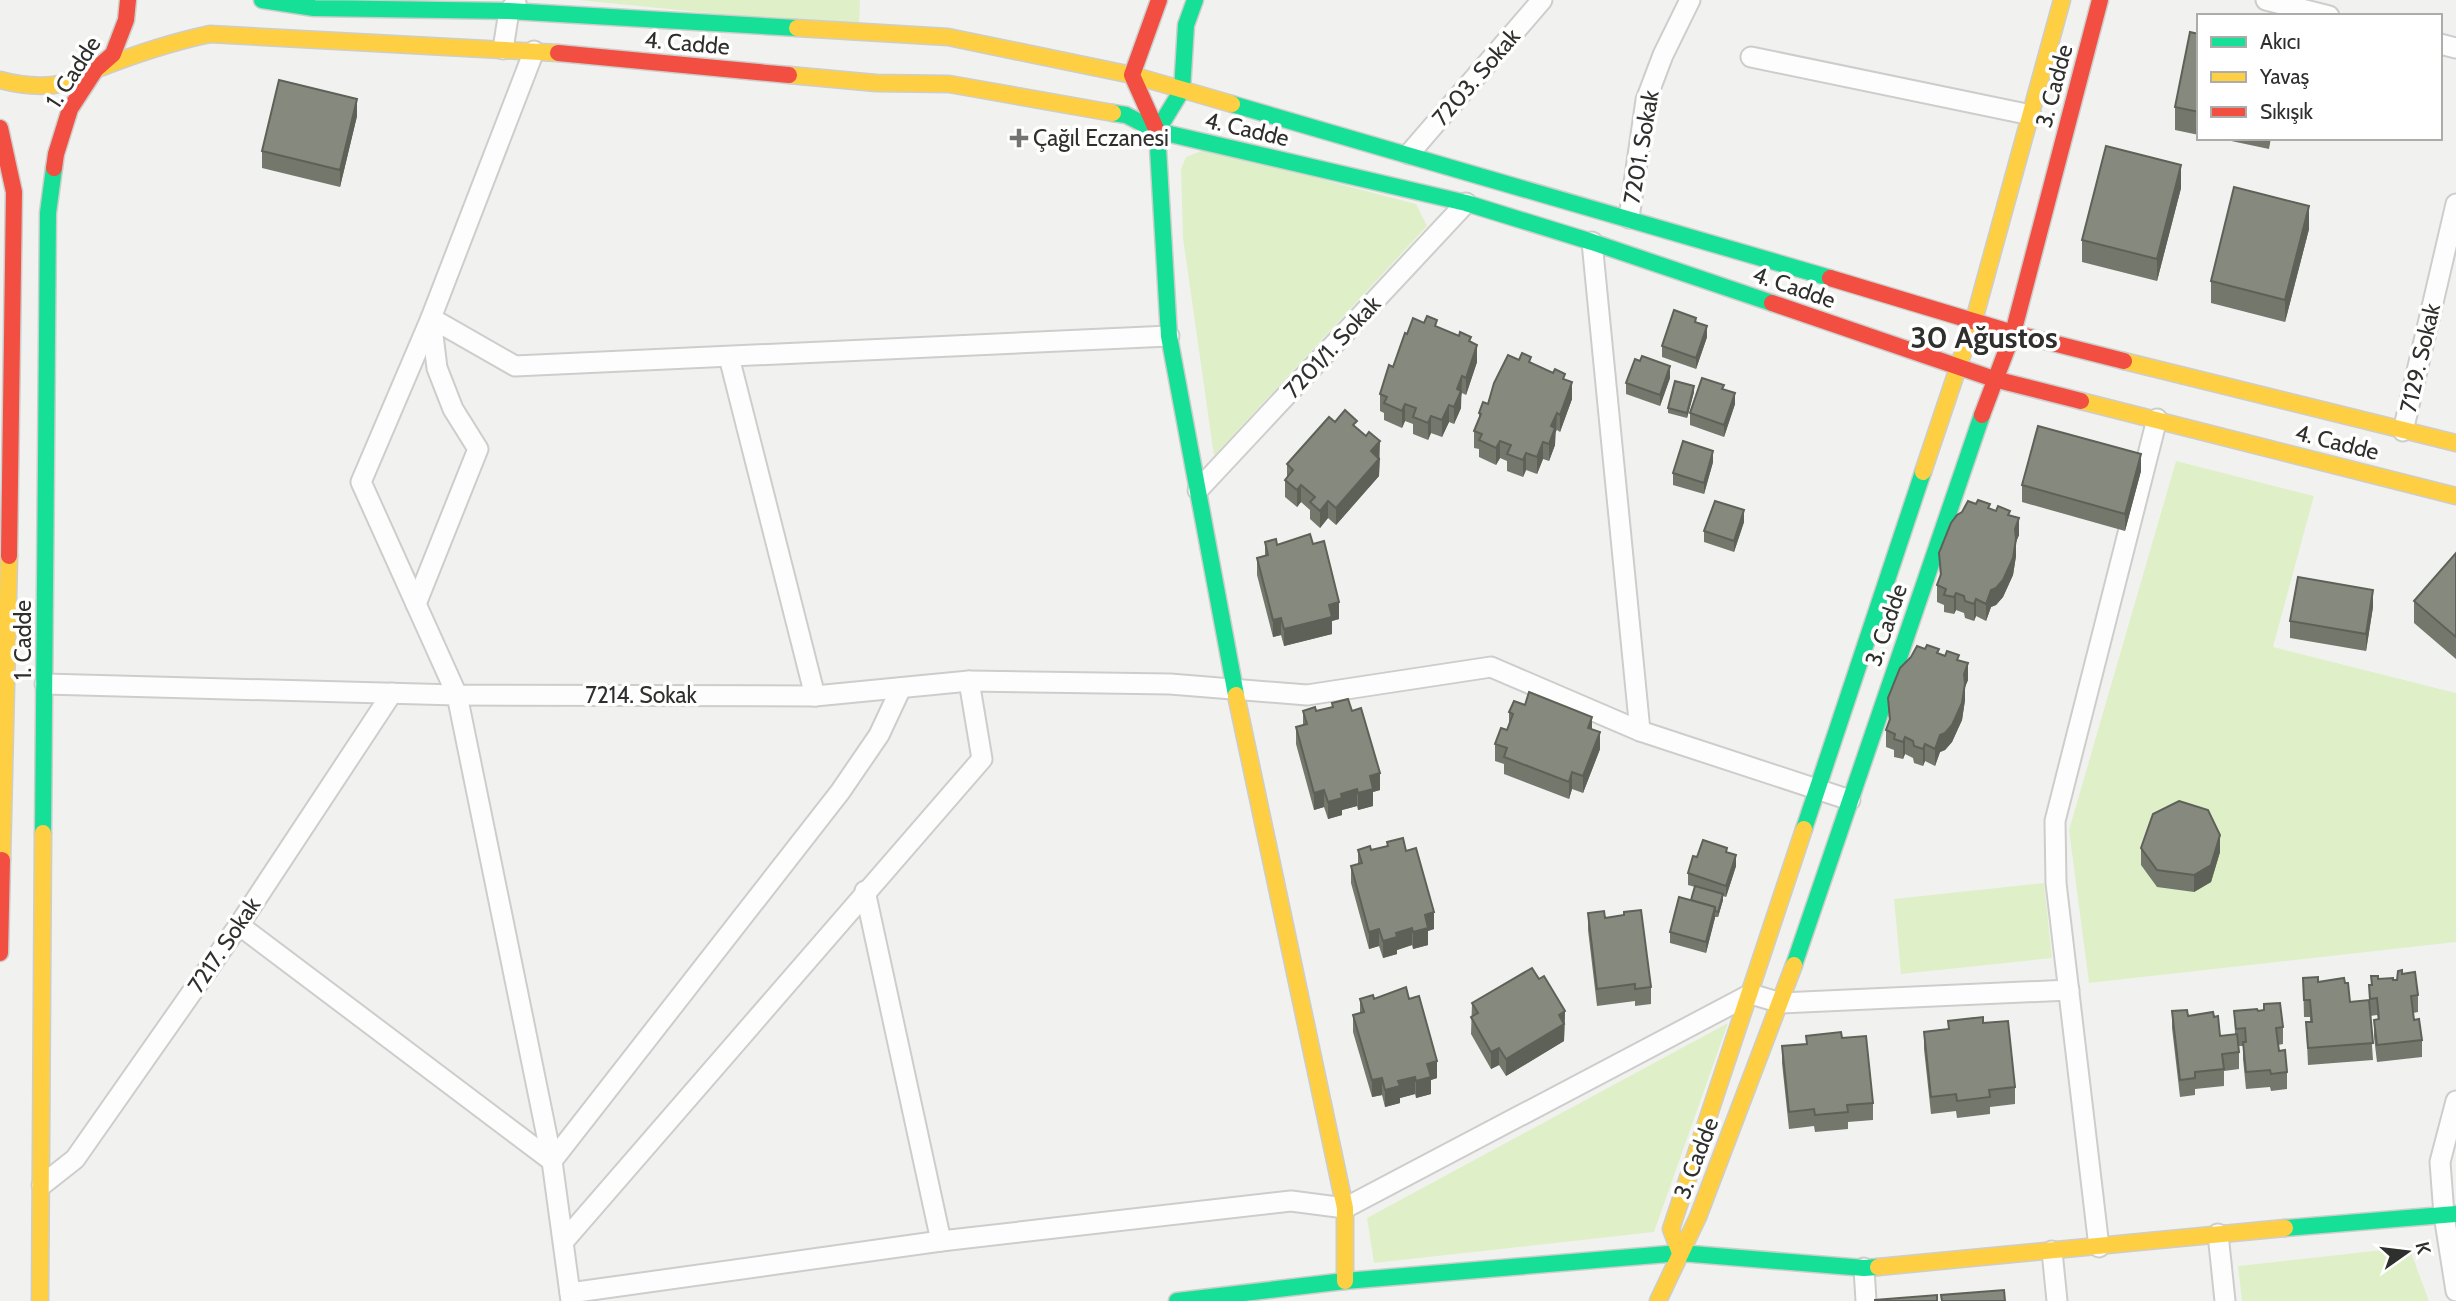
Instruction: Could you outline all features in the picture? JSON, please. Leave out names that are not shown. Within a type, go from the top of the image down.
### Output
[{"type":"street","name":"1. Cadde","points":[[40,1301],[48,213],[56,154],[70,109],[96,69],[113,54],[121,38],[128,0]]},
{"type":"street","name":"4. Cadde","points":[[262,0],[314,8],[514,6],[948,37],[1132,75],[1629,218],[2013,333],[2456,443]]},
{"type":"street","points":[[1159,0],[1132,75],[1157,131],[1169,337],[1236,689],[1345,1208],[1345,1281]]},
{"type":"street","points":[[1157,131],[1182,90],[1186,25],[1195,0]]},
{"type":"street","name":"7203. Sokak","points":[[1409,154],[1542,0]]},
{"type":"street","name":"7201. Sokak","points":[[1629,218],[1646,100],[1654,75],[1690,0]]},
{"type":"street","name":"3. Cadde","points":[[1680,1253],[1671,1229],[1974,320],[2062,0]]},
{"type":"street","name":"3. Cadde","points":[[1658,1301],[1698,1217],[1781,1003],[1994,379],[2013,333],[2101,0]]},
{"type":"street","points":[[2266,0],[2321,14]]},
{"type":"street","points":[[503,50],[514,6]]},
{"type":"street","name":"4. Cadde","points":[[0,80],[23,86],[69,82],[96,69],[165,44],[210,34],[534,51],[876,83],[949,84],[1126,115],[1157,131],[1466,203],[1592,242],[1994,379],[2456,496]]},
{"type":"street","points":[[534,51],[431,318],[361,482],[457,695],[552,1161],[570,1297],[941,1241],[1292,1201],[1345,1208],[1751,993],[1781,1003],[2069,990]]},
{"type":"street","points":[[1751,57],[2031,115]]},
{"type":"street","name":"1. Cadde","points":[[0,128],[15,192],[0,953]]},
{"type":"street","name":"7201/1. Sokak","points":[[1198,490],[1466,203]]},
{"type":"street","name":"7129. Sokak","points":[[2403,431],[2456,204]]},
{"type":"street","points":[[1592,242],[1640,731]]},
{"type":"street","points":[[431,318],[514,366],[1169,337]]},
{"type":"street","points":[[416,604],[478,449],[453,409],[437,368],[431,318]]},
{"type":"street","points":[[729,356],[815,696]]},
{"type":"street","points":[[2099,1247],[2056,883],[2055,821],[2157,419]]},
{"type":"street","name":"7214. Sokak","points":[[45,684],[457,695],[815,696],[969,681],[1170,684],[1307,695],[1491,667],[1640,731],[1850,800]]},
{"type":"street","points":[[564,1241],[982,759],[969,681]]},
{"type":"street","points":[[552,1161],[840,792],[878,735],[901,688]]},
{"type":"street","name":"7217. Sokak","points":[[42,1185],[75,1159],[239,925],[392,693]]},
{"type":"street","points":[[865,891],[941,1241]]},
{"type":"street","points":[[239,925],[552,1161]]},
{"type":"street","points":[[2456,1101],[2440,1162],[2450,1214],[2456,1291]]},
{"type":"street","points":[[1177,1301],[1345,1281],[1680,1253],[1864,1268],[2450,1214]]},
{"type":"street","points":[[2218,1234],[2225,1301]]},
{"type":"street","points":[[2052,1251],[2057,1301]]},
{"type":"street","points":[[1864,1268],[1866,1301]]},
{"type":"green space","points":[[578,0],[860,0],[859,28]]},
{"type":"green space","points":[[1206,149],[1416,204],[1427,226],[1214,456],[1183,238],[1181,169],[1186,157]]},
{"type":"green space","points":[[2176,461],[2314,496],[2273,647],[2456,693],[2456,942],[2089,983],[2069,830]]},
{"type":"green space","points":[[2044,883],[2052,958],[1901,974],[1894,899]]},
{"type":"green space","points":[[1728,1023],[1654,1232],[1374,1263],[1367,1218]]},
{"type":"green space","points":[[2409,1247],[2429,1301],[2242,1301],[2238,1266]]},
{"type":"building","points":[[2190,32],[2197,34],[2197,112],[2175,107]]},
{"type":"building","points":[[279,80],[357,99],[340,170],[262,151]]},
{"type":"building","points":[[2106,146],[2181,165],[2157,259],[2082,240]]},
{"type":"building","points":[[2234,187],[2309,206],[2285,300],[2211,281]]},
{"type":"building","points":[[1674,310],[1696,318],[1695,322],[1707,326],[1696,358],[1662,346]]},
{"type":"building","points":[[1427,316],[1437,320],[1435,326],[1459,336],[1460,332],[1471,337],[1469,341],[1477,345],[1466,378],[1462,376],[1457,389],[1461,391],[1454,407],[1449,405],[1442,420],[1431,416],[1428,423],[1413,417],[1416,408],[1405,404],[1402,411],[1384,403],[1387,397],[1380,394],[1389,365],[1393,367],[1413,318],[1424,323]]},
{"type":"building","points":[[1522,353],[1531,357],[1529,362],[1553,373],[1555,369],[1565,374],[1563,379],[1572,382],[1560,415],[1557,413],[1551,426],[1555,428],[1549,444],[1543,442],[1537,457],[1526,453],[1523,460],[1507,454],[1511,445],[1500,441],[1496,448],[1479,440],[1482,434],[1474,431],[1483,402],[1488,404],[1494,383],[1508,355],[1519,360]]},
{"type":"building","points":[[1642,356],[1670,366],[1660,395],[1626,383],[1635,359],[1640,361]]},
{"type":"building","points":[[1702,378],[1724,385],[1722,389],[1735,393],[1724,425],[1690,413]]},
{"type":"building","points":[[1675,381],[1694,386],[1687,413],[1668,408]]},
{"type":"building","points":[[1345,410],[1357,421],[1353,425],[1366,436],[1369,432],[1380,441],[1371,451],[1379,459],[1336,508],[1328,501],[1320,511],[1310,502],[1315,497],[1301,485],[1297,490],[1285,480],[1293,470],[1287,464],[1329,417],[1335,422]]},
{"type":"building","points":[[2038,426],[2141,454],[2125,514],[2022,485]]},
{"type":"building","points":[[1683,441],[1713,451],[1704,483],[1673,473]]},
{"type":"building","points":[[1978,500],[1990,504],[1988,508],[1996,511],[1998,506],[2010,511],[2008,515],[2019,518],[2015,529],[2013,558],[2003,580],[1991,590],[1986,604],[1976,599],[1974,604],[1965,601],[1964,596],[1956,593],[1954,597],[1944,595],[1946,589],[1937,585],[1941,574],[1939,553],[1951,523],[1968,501],[1976,504]]},
{"type":"building","points":[[1715,501],[1744,510],[1734,541],[1704,531]]},
{"type":"building","points":[[1310,534],[1313,544],[1324,541],[1339,602],[1329,605],[1332,617],[1284,629],[1281,618],[1273,620],[1257,558],[1268,555],[1265,542],[1276,539],[1277,545]]},
{"type":"building","points":[[2456,553],[2456,637],[2414,601]]},
{"type":"building","points":[[2298,577],[2373,590],[2366,634],[2290,621]]},
{"type":"building","points":[[1927,645],[1939,649],[1937,653],[1945,656],[1947,651],[1959,655],[1957,660],[1968,663],[1964,674],[1962,703],[1952,725],[1940,735],[1935,749],[1925,744],[1923,749],[1914,746],[1913,741],[1905,737],[1903,742],[1894,739],[1895,734],[1886,730],[1890,719],[1888,698],[1900,668],[1917,646],[1925,649]]},
{"type":"building","points":[[1529,692],[1592,717],[1588,728],[1600,732],[1583,776],[1572,772],[1569,782],[1504,757],[1507,748],[1495,744],[1501,728],[1507,730],[1513,714],[1509,712],[1514,701],[1525,705]]},
{"type":"building","points":[[1348,699],[1352,711],[1361,708],[1380,773],[1370,776],[1373,789],[1358,793],[1357,789],[1328,802],[1324,790],[1314,793],[1296,727],[1307,724],[1303,711],[1315,707],[1316,711],[1333,707],[1332,703]]},
{"type":"building","points":[[2179,801],[2208,810],[2220,835],[2211,865],[2194,875],[2157,870],[2141,848],[2153,814]]},
{"type":"building","points":[[1403,838],[1406,851],[1416,848],[1434,912],[1425,915],[1428,928],[1413,932],[1412,928],[1383,941],[1379,929],[1369,932],[1351,866],[1362,863],[1358,850],[1370,846],[1371,850],[1388,846],[1387,842]]},
{"type":"building","points":[[1703,840],[1727,848],[1726,852],[1736,855],[1726,886],[1688,873],[1693,856],[1697,857]]},
{"type":"building","points":[[1695,886],[1723,894],[1718,912],[1715,907],[1691,900]]},
{"type":"building","points":[[1679,897],[1715,907],[1706,942],[1670,932]]},
{"type":"building","points":[[1641,910],[1651,987],[1635,989],[1635,984],[1597,989],[1588,913],[1604,911],[1605,918]]},
{"type":"building","points":[[1532,968],[1539,979],[1544,976],[1565,1011],[1559,1015],[1564,1024],[1506,1059],[1499,1048],[1491,1052],[1471,1017],[1478,1013],[1472,1003]]},
{"type":"building","points":[[2402,970],[2402,974],[2415,972],[2418,995],[2411,996],[2414,1020],[2419,1019],[2422,1040],[2377,1045],[2374,1020],[2379,1019],[2377,998],[2370,999],[2371,976],[2397,980],[2398,971]]},
{"type":"building","points":[[2318,977],[2318,982],[2344,978],[2345,983],[2348,983],[2350,1002],[2369,1000],[2373,1043],[2308,1048],[2306,1022],[2312,1022],[2310,1000],[2304,1000],[2303,978]]},
{"type":"building","points":[[1406,987],[1409,999],[1419,996],[1437,1061],[1427,1064],[1431,1077],[1416,1081],[1415,1077],[1398,1081],[1400,1086],[1385,1090],[1382,1078],[1372,1080],[1353,1015],[1364,1012],[1360,999],[1373,995],[1374,999]]},
{"type":"building","points":[[2280,1003],[2283,1027],[2276,1028],[2279,1051],[2285,1050],[2287,1072],[2246,1072],[2243,1042],[2246,1042],[2245,1028],[2236,1029],[2234,1011],[2264,1010],[2264,1004]]},
{"type":"building","points":[[2187,1010],[2188,1016],[2213,1012],[2214,1017],[2218,1016],[2220,1036],[2237,1034],[2239,1052],[2222,1054],[2224,1069],[2195,1072],[2195,1078],[2180,1080],[2172,1011]]},
{"type":"building","points":[[1983,1017],[1983,1023],[2008,1021],[2015,1087],[1989,1090],[1990,1097],[1957,1101],[1956,1094],[1931,1097],[1924,1032],[1949,1029],[1948,1021]]},
{"type":"building","points":[[1841,1032],[1842,1038],[1866,1036],[1873,1103],[1847,1105],[1848,1112],[1815,1115],[1814,1109],[1789,1112],[1782,1046],[1807,1044],[1806,1036]]},
{"type":"building","points":[[2004,1290],[2005,1301],[1942,1301],[1941,1295]]},
{"type":"building","points":[[1937,1295],[1937,1301],[1875,1301],[1875,1300]]},
{"type":"traffic: fast","points":[[262,0],[314,8],[509,11],[797,28]]},
{"type":"traffic: fast","points":[[1195,0],[1186,25],[1182,90],[1157,131],[1169,336],[1236,695]]},
{"type":"traffic: fast","points":[[1232,104],[1830,278]]},
{"type":"traffic: fast","points":[[1113,113],[1126,115],[1157,131],[1466,203],[1772,303]]},
{"type":"traffic: fast","points":[[43,833],[48,213],[54,168]]},
{"type":"traffic: fast","points":[[1794,965],[1982,415]]},
{"type":"traffic: fast","points":[[1804,829],[1923,472]]},
{"type":"traffic: fast","points":[[2285,1228],[2456,1214]]},
{"type":"traffic: fast","points":[[1177,1301],[1345,1281],[1680,1253],[1878,1267]]},
{"type":"traffic: slow","points":[[1923,472],[1974,320],[2062,0]]},
{"type":"traffic: slow","points":[[797,28],[948,37],[1132,75],[1232,104]]},
{"type":"traffic: slow","points":[[0,80],[33,86],[60,84],[141,53],[210,34],[558,53]]},
{"type":"traffic: slow","points":[[789,75],[876,83],[949,84],[1113,113]]},
{"type":"traffic: slow","points":[[2124,361],[2456,443]]},
{"type":"traffic: slow","points":[[2081,401],[2456,496]]},
{"type":"traffic: slow","points":[[2,860],[9,556]]},
{"type":"traffic: slow","points":[[1236,695],[1345,1208],[1345,1281]]},
{"type":"traffic: slow","points":[[1680,1253],[1671,1229],[1804,829]]},
{"type":"traffic: slow","points":[[40,1301],[43,833]]},
{"type":"traffic: slow","points":[[1658,1301],[1698,1217],[1794,965]]},
{"type":"traffic: slow","points":[[1878,1267],[2285,1228]]},
{"type":"traffic: jam","points":[[54,168],[70,109],[96,69],[113,54],[126,20],[128,0]]},
{"type":"traffic: jam","points":[[1157,131],[1132,75],[1159,0]]},
{"type":"traffic: jam","points":[[1982,415],[2013,333],[2100,0]]},
{"type":"traffic: jam","points":[[558,53],[789,75]]},
{"type":"traffic: jam","points":[[0,128],[14,192],[9,556]]},
{"type":"traffic: jam","points":[[1830,278],[2013,333],[2124,361]]},
{"type":"traffic: jam","points":[[1772,303],[1994,379],[2081,401]]},
{"type":"traffic: jam","points":[[0,953],[2,860]]},
{"type":"place","name":"Çağıl Eczanesi","points":[[1019,138]]},
{"type":"district","name":"30 Ağustos","points":[[1984,338]]}]
